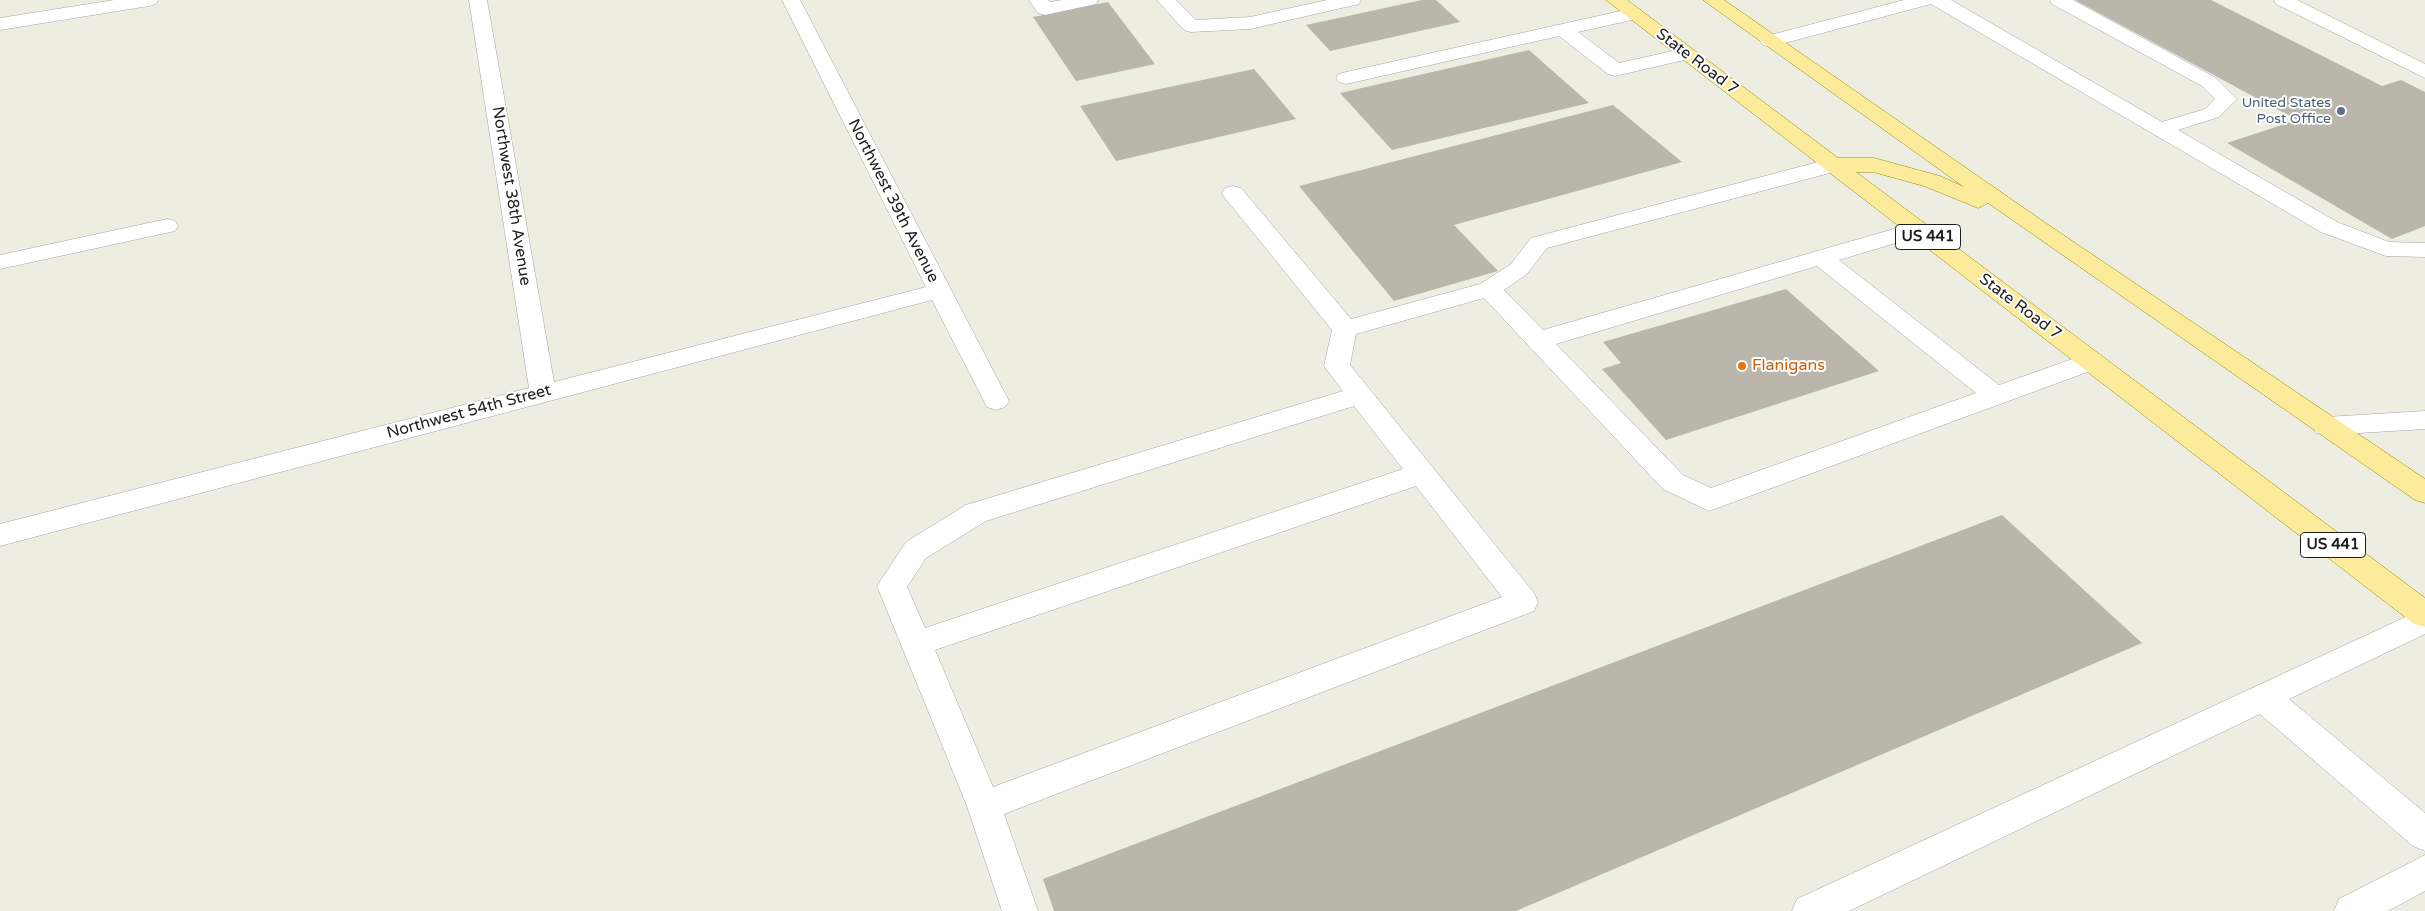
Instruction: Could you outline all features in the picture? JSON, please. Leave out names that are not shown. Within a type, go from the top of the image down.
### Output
[{"type":"main road","name":"State Road 7","points":[[1615,0],[2425,615]]},
{"type":"main road","points":[[1712,0],[2036,227],[2425,493]]},
{"type":"main road","points":[[1833,164],[1874,165],[1932,181],[2036,227]]},
{"type":"street","points":[[0,24],[149,0]]},
{"type":"street","name":"Northwest 38th Avenue","points":[[478,0],[543,392]]},
{"type":"street","name":"Northwest 39th Avenue","points":[[791,0],[996,401]]},
{"type":"street","points":[[1038,0],[1045,9],[1089,0]]},
{"type":"street","points":[[1166,0],[1191,26],[1250,23],[1352,0]]},
{"type":"street","points":[[1770,41],[1925,0]]},
{"type":"street","points":[[1938,0],[2329,227],[2386,249],[2425,250]]},
{"type":"street","points":[[2059,0],[2209,82],[2227,99],[2212,113],[2160,129]]},
{"type":"street","points":[[2283,0],[2425,72]]},
{"type":"street","points":[[1346,78],[1634,14]]},
{"type":"street","points":[[1564,30],[1615,70],[1686,54]]},
{"type":"street","points":[[1345,329],[1489,289],[1520,269],[1539,243],[1833,164]]},
{"type":"street","points":[[1233,193],[1345,329]]},
{"type":"street","points":[[0,262],[167,226]]},
{"type":"street","points":[[1538,340],[1918,229]]},
{"type":"street","points":[[1822,258],[1996,396]]},
{"type":"street","points":[[1489,289],[1674,482],[1709,500],[2092,361]]},
{"type":"street","name":"Northwest 54th Street","points":[[0,535],[543,392],[939,291]]},
{"type":"street","points":[[984,806],[1523,602],[1337,366],[1345,329]]},
{"type":"street","points":[[1020,911],[984,806],[892,586],[916,550],[976,513],[1360,395]]},
{"type":"street","points":[[2326,426],[2425,420]]},
{"type":"street","points":[[916,644],[1422,473]]},
{"type":"street","points":[[1810,911],[2425,620]]},
{"type":"street","points":[[2263,697],[2425,835]]},
{"type":"street","points":[[2352,911],[2425,872]]},
{"type":"building","points":[[1422,0],[1436,0],[1460,22],[1330,51],[1306,25]]},
{"type":"building","points":[[2075,0],[2211,0],[2382,86],[2401,80],[2425,92],[2425,226],[2392,239],[2227,143],[2297,120]]},
{"type":"building","points":[[1108,2],[1155,64],[1076,81],[1033,17]]},
{"type":"building","points":[[1529,50],[1589,103],[1392,150],[1340,93]]},
{"type":"building","points":[[1254,69],[1296,119],[1116,161],[1080,106]]},
{"type":"building","points":[[1613,105],[1682,162],[1454,225],[1498,271],[1394,301],[1299,186]]},
{"type":"building","name":"Flanigans","points":[[1786,289],[1879,371],[1666,440],[1602,369],[1621,363],[1603,342]]},
{"type":"building","points":[[2002,515],[2142,643],[1516,911],[1054,911],[1043,879]]},
{"type":"place","name":"United States Post Office","points":[[2341,111]]},
{"type":"place","name":"Flanigans","points":[[1742,366]]}]
